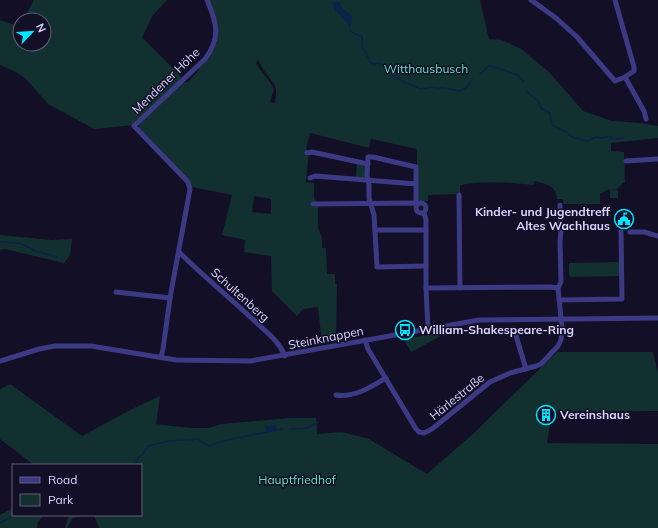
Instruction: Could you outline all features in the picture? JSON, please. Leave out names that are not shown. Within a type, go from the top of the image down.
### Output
[{"type":"street","name":"Mendener Höhe","points":[[161,357],[190,189],[188,182],[134,126],[205,59],[211,51],[214,44],[216,23],[208,0]]},
{"type":"street","points":[[530,0],[556,18],[577,37],[615,81],[634,71],[615,0]]},
{"type":"street","points":[[625,77],[644,111],[646,119]]},
{"type":"street","points":[[306,153],[312,152],[368,164]]},
{"type":"street","points":[[416,204],[416,167],[368,157],[369,198],[374,215],[377,267],[426,266]]},
{"type":"street","points":[[626,161],[658,159]]},
{"type":"street","points":[[310,178],[314,176],[416,184]]},
{"type":"street","points":[[459,195],[460,288]]},
{"type":"street","points":[[313,204],[422,203],[425,205],[428,329]]},
{"type":"street","points":[[560,205],[561,282],[558,288],[560,319]]},
{"type":"street","points":[[374,230],[426,230]]},
{"type":"street","points":[[559,300],[622,299],[621,232]]},
{"type":"street","points":[[630,232],[644,232],[658,236]]},
{"type":"street","name":"Schultenberg","points":[[179,252],[279,344],[284,356]]},
{"type":"street","points":[[426,288],[558,288]]},
{"type":"street","points":[[116,292],[170,298]]},
{"type":"street","name":"Steinknappen","points":[[0,361],[20,354],[55,346],[98,346],[193,361],[250,362],[365,340],[486,320],[658,318]]},
{"type":"street","name":"Härlestraße","points":[[386,378],[416,429],[419,432],[424,433],[432,429],[490,382],[510,373],[541,364],[558,346],[561,340],[562,328],[560,319]]},
{"type":"street","points":[[514,329],[526,369]]},
{"type":"street","points":[[336,395],[344,397],[355,394],[386,378],[368,349],[365,340]]},
{"type":"green space","points":[[34,0],[167,0],[153,15],[142,37],[182,78],[134,125],[94,129],[48,104],[26,79],[16,72],[0,65],[0,20],[12,24],[12,52],[52,52],[52,12],[27,12]]},
{"type":"green space","name":"Witthausbusch","points":[[209,0],[480,0],[489,39],[502,40],[521,49],[549,72],[583,111],[612,121],[658,126],[658,138],[611,143],[611,151],[624,152],[625,183],[617,189],[611,190],[618,190],[618,198],[610,198],[609,189],[600,194],[600,204],[563,204],[563,199],[557,199],[555,191],[550,186],[534,181],[534,185],[497,182],[460,185],[460,194],[428,195],[428,201],[420,201],[417,200],[417,149],[371,139],[369,148],[310,133],[306,149],[309,150],[306,182],[314,183],[314,198],[318,206],[318,228],[322,238],[322,248],[326,248],[327,274],[335,274],[335,284],[337,284],[336,341],[322,344],[318,307],[303,309],[297,316],[272,291],[271,256],[244,252],[245,240],[222,235],[232,195],[192,187],[139,130],[139,124],[181,84],[189,81],[213,51],[216,45],[217,32],[215,19]],"holes":[[[258,60],[274,84],[276,91],[275,103],[270,102],[274,89],[256,63]],[[254,196],[271,199],[271,214],[252,212]]]},
{"type":"green space","points":[[357,163],[364,165],[365,178],[356,177]]},
{"type":"green space","points":[[0,235],[52,240],[72,239],[70,255],[64,263],[5,249],[0,250]]},
{"type":"green space","points":[[620,262],[620,276],[570,277],[569,275],[569,263]]},
{"type":"green space","points":[[440,333],[441,336],[411,352],[404,339]]},
{"type":"green space","name":"Hauptfriedhof","points":[[557,352],[653,352],[658,373],[658,411],[552,412],[547,443],[658,444],[658,528],[99,528],[94,516],[142,516],[142,464],[33,464],[0,439],[0,389],[10,384],[82,436],[132,409],[160,396],[156,424],[191,428],[209,428],[221,424],[290,418],[316,418],[317,434],[342,432],[369,439],[427,474],[474,433]]},
{"type":"green space","points":[[12,509],[12,516],[43,516],[38,522],[37,528],[0,528],[0,515]]},
{"type":"green space","points":[[69,516],[82,516],[73,518],[67,528],[65,528]]},
{"type":"water","points":[[338,1],[343,9],[352,16],[350,27],[334,7],[332,2]]},
{"type":"water","points":[[276,425],[277,430],[266,432],[265,426]]},
{"type":"waterway","points":[[350,27],[350,31],[362,37],[362,47],[370,62],[374,64],[380,63],[398,79],[420,89],[432,87],[459,91],[466,88],[472,80]]},
{"type":"waterway","points":[[480,74],[489,66],[495,67],[518,75],[524,82]]},
{"type":"waterway","points":[[527,92],[538,101],[542,109],[550,113],[552,125],[565,131],[572,137],[588,141],[596,137],[603,138],[608,136],[614,139],[624,138]]},
{"type":"waterway","points":[[0,242],[19,243],[36,251],[57,257]]},
{"type":"waterway","points":[[290,429],[307,428],[318,422]]},
{"type":"waterway","points":[[136,464],[148,446],[169,441],[198,439],[209,446],[226,440],[282,429]]},
{"type":"waterway","points":[[0,523],[12,516]]},
{"type":"place","name":"Kinder- und Jugendtreff Altes Wachhaus","points":[[624,219]]},
{"type":"place","name":"William-Shakespeare-Ring","points":[[405,330]]},
{"type":"place","name":"Vereinshaus","points":[[546,415]]}]
